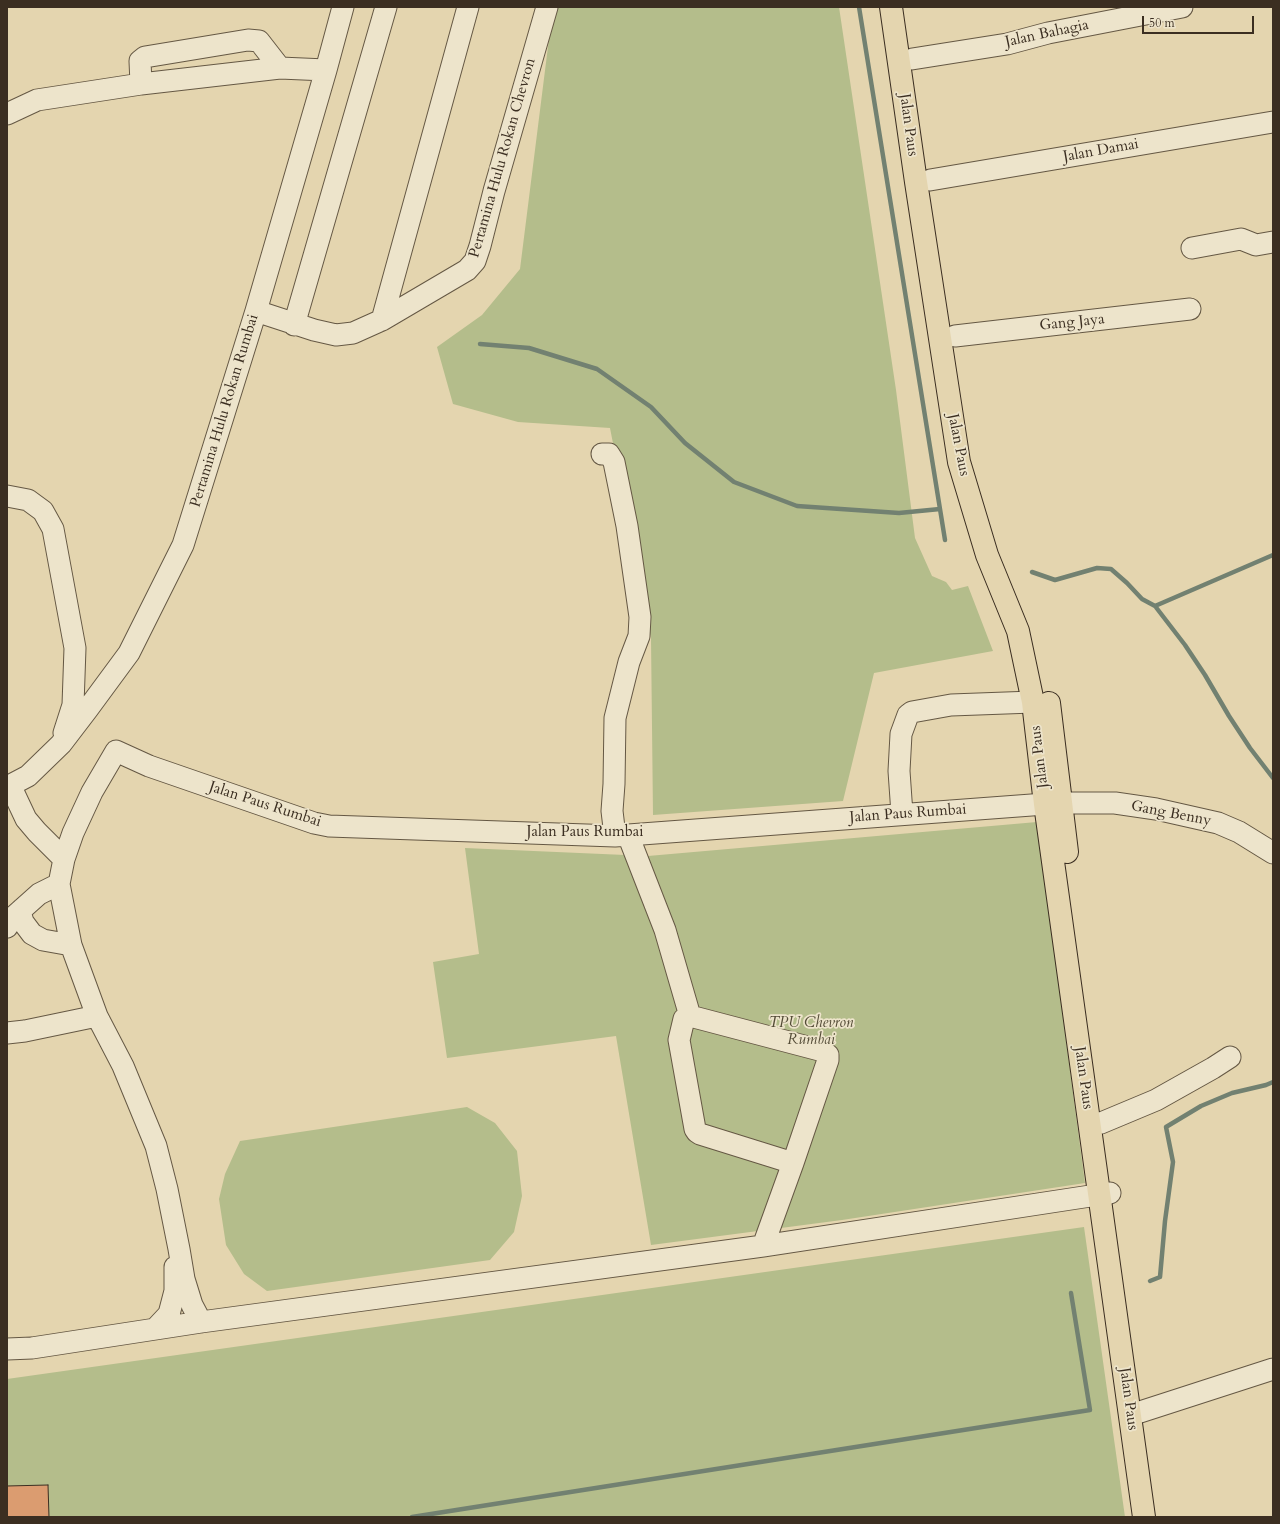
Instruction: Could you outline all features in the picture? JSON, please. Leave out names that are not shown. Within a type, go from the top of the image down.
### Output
[{"type":"main road","name":"Jalan Paus","points":[[891,7],[916,182],[960,462],[987,555],[1018,631],[1034,702],[1053,804],[1101,1123],[1105,1194],[1123,1275],[1155,1517]]},
{"type":"main road","name":"Jalan Paus","points":[[905,7],[973,457],[1006,564],[1033,629],[1049,705],[1053,804],[1105,1194],[1144,1517]]},
{"type":"street","name":"Pertamina Hulu Rokan Rumbai","points":[[15,783],[61,744],[129,653],[184,545],[256,311],[343,7]]},
{"type":"street","points":[[294,325],[386,7]]},
{"type":"street","points":[[382,320],[468,7]]},
{"type":"street","name":"Pertamina Hulu Rokan Chevron","points":[[256,311],[294,325],[336,335],[353,333],[382,320],[467,270],[475,261],[547,7]]},
{"type":"street","name":"Jalan Bahagia","points":[[912,59],[1007,44],[1048,33],[1182,7]]},
{"type":"street","points":[[141,84],[140,61],[145,57],[248,40],[259,41],[280,68]]},
{"type":"street","points":[[7,114],[37,100],[141,84],[280,68],[326,70]]},
{"type":"street","name":"Jalan Damai","points":[[930,180],[1273,122]]},
{"type":"street","points":[[1192,248],[1241,239],[1256,245],[1273,242]]},
{"type":"street","name":"Gang Jaya","points":[[955,336],[1190,310]]},
{"type":"street","points":[[602,454],[609,454],[614,462],[627,526],[640,617],[639,636],[627,670],[614,718],[614,784],[612,811],[665,930],[690,1016]]},
{"type":"street","points":[[7,496],[28,500],[43,511],[53,529],[75,648],[73,705],[61,744]]},
{"type":"street","points":[[902,814],[899,771],[901,734],[908,715],[912,712],[951,705],[1034,702]]},
{"type":"street","name":"Jalan Paus Rumbai","points":[[201,1322],[192,1305],[184,1279],[180,1249],[156,1146],[123,1066],[97,1016],[71,944],[59,884],[64,859],[73,833],[92,792],[116,751],[149,766],[314,824],[329,826],[622,835],[1053,804]]},
{"type":"street","points":[[15,783],[26,820],[64,859]]},
{"type":"street","name":"Gang Benny","points":[[1053,804],[1115,803],[1156,809],[1218,823],[1240,832],[1273,853]]},
{"type":"street","points":[[7,927],[11,919],[39,894],[59,884]]},
{"type":"street","points":[[22,909],[21,915],[23,922],[32,934],[43,940],[71,944]]},
{"type":"street","points":[[7,1032],[25,1031],[97,1016]]},
{"type":"street","points":[[763,1246],[793,1163],[828,1060],[828,1056],[823,1051],[690,1016],[684,1019],[679,1040],[694,1129],[700,1134],[793,1163]]},
{"type":"street","points":[[1101,1123],[1156,1100],[1213,1068],[1230,1056]]},
{"type":"street","points":[[7,1349],[32,1348],[201,1322],[763,1246],[1105,1194]]},
{"type":"street","points":[[155,1329],[169,1314],[175,1291],[175,1266],[180,1249]]},
{"type":"street","points":[[1140,1412],[1273,1369]]},
{"type":"green space","points":[[553,7],[839,7],[896,390],[915,538],[932,576],[946,582],[952,590],[968,586],[993,651],[874,673],[843,801],[653,815],[651,638],[610,428],[518,422],[453,404],[437,347],[482,315],[520,269]]},
{"type":"green space","name":"TPU Chevron Rumbai","points":[[1037,822],[1085,1183],[842,1220],[651,1245],[616,1036],[447,1058],[433,962],[479,954],[465,848],[648,856]]},
{"type":"green space","points":[[467,1107],[495,1123],[517,1151],[522,1196],[514,1232],[490,1260],[267,1291],[244,1274],[226,1245],[219,1199],[225,1174],[240,1141]]},
{"type":"green space","points":[[1084,1227],[1125,1517],[7,1517],[7,1379]]},
{"type":"building","points":[[48,1485],[49,1517],[7,1517],[7,1486]]},
{"type":"waterway","points":[[859,7],[945,540]]},
{"type":"waterway","points":[[480,344],[529,348],[597,369],[651,407],[685,443],[734,482],[797,506],[899,513],[940,509]]},
{"type":"waterway","points":[[1155,606],[1273,555]]},
{"type":"waterway","points":[[1032,572],[1055,580],[1097,568],[1111,569],[1142,599],[1155,606],[1185,645],[1250,748],[1273,778]]},
{"type":"waterway","points":[[1150,1281],[1160,1277],[1165,1221],[1173,1162],[1166,1127],[1201,1106],[1232,1093],[1273,1082]]},
{"type":"waterway","points":[[412,1517],[1090,1410],[1071,1293]]}]
